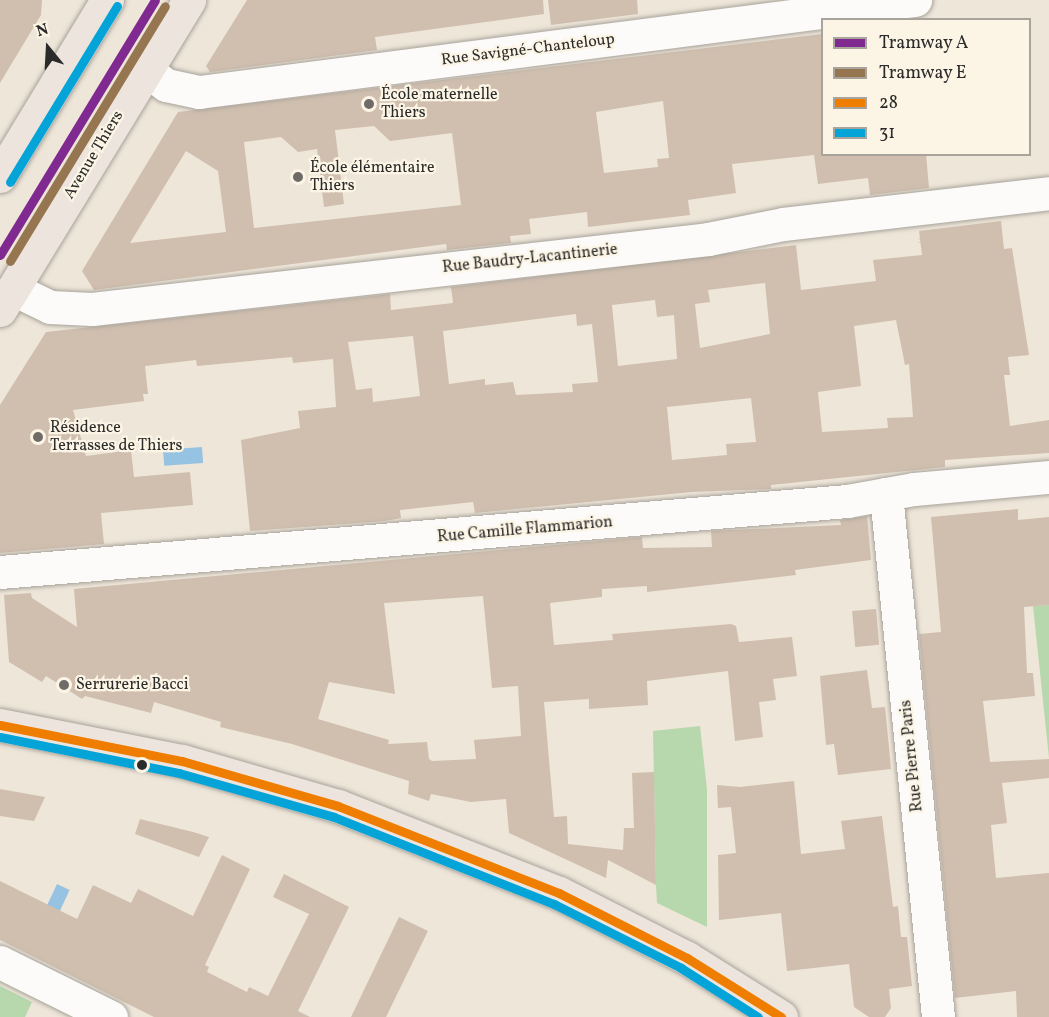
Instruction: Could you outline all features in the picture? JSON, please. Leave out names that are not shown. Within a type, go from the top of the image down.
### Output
[{"type":"main road","points":[[0,176],[107,0]]},
{"type":"main road","name":"Avenue Thiers","points":[[6,300],[189,0]]},
{"type":"main road","points":[[0,725],[182,761],[338,806],[559,892],[687,958],[781,1017]]},
{"type":"street","name":"Rue Savigné-Chanteloup","points":[[146,70],[166,85],[200,92],[915,0]]},
{"type":"street","name":"Rue Baudry-Lacantinerie","points":[[6,300],[50,307],[92,309],[708,239],[783,224],[1049,196]]},
{"type":"street","name":"Rue Camille Flammarion","points":[[0,572],[312,544],[360,544],[1049,477]]},
{"type":"street","name":"Rue Pierre Paris","points":[[886,494],[938,1017]]},
{"type":"street","points":[[0,962],[111,1017]]},
{"type":"green space","points":[[1049,605],[1049,758],[1033,606]]},
{"type":"green space","points":[[700,726],[707,790],[707,927],[657,903],[656,885],[653,731]]},
{"type":"green space","points":[[0,986],[32,1002],[25,1017],[0,1017]]},
{"type":"water","points":[[202,447],[203,463],[164,466],[163,450]]},
{"type":"water","points":[[57,884],[70,890],[57,917],[44,911]]},
{"type":"building","points":[[0,0],[42,0],[41,15],[0,83]]},
{"type":"building","points":[[247,0],[543,0],[544,14],[375,37],[377,50],[210,72],[206,66]]},
{"type":"building","points":[[548,0],[637,0],[638,14],[551,25]]},
{"type":"building","points":[[821,34],[821,156],[926,156],[929,188],[870,195],[868,178],[818,184],[814,155],[732,164],[736,193],[688,200],[690,215],[588,227],[587,212],[529,219],[531,234],[510,236],[511,243],[447,250],[446,244],[94,290],[82,271],[178,112]],"holes":[[[663,101],[669,158],[657,159],[658,167],[604,173],[596,112]],[[374,126],[390,141],[452,133],[461,205],[254,228],[244,142],[281,137],[298,152],[317,149],[324,207],[344,204],[335,130]],[[186,151],[218,171],[226,232],[130,243]]]},
{"type":"building","points":[[1001,221],[1004,249],[1012,248],[1029,355],[1008,357],[1010,375],[1004,375],[1010,426],[1049,420],[1049,453],[945,460],[945,467],[771,485],[771,489],[692,492],[475,513],[473,502],[400,510],[401,518],[385,521],[250,531],[241,440],[300,428],[298,411],[336,407],[333,359],[293,363],[292,357],[197,366],[196,360],[145,366],[148,394],[143,394],[144,401],[73,410],[86,456],[131,450],[134,477],[190,472],[193,505],[101,513],[104,544],[0,553],[0,405],[46,332],[390,294],[391,310],[453,303],[451,287],[796,245],[801,290],[876,281],[873,260],[922,255],[919,231]],"holes":[[[765,283],[770,334],[700,348],[695,304],[710,302],[708,290]],[[655,300],[657,317],[674,315],[677,359],[618,366],[612,305]],[[576,314],[577,326],[592,324],[598,382],[572,384],[573,392],[516,395],[513,382],[485,385],[485,379],[449,384],[443,331]],[[896,320],[905,365],[909,364],[913,417],[887,418],[888,428],[822,432],[818,392],[861,386],[854,326]],[[413,336],[420,396],[373,402],[372,388],[356,390],[348,342]],[[751,398],[756,442],[726,444],[727,455],[672,460],[667,407]]]},
{"type":"building","points":[[1018,509],[1018,520],[1049,517],[1049,605],[1024,607],[1027,673],[1033,673],[1035,696],[983,701],[990,762],[1049,759],[1049,778],[1002,783],[1007,823],[991,825],[996,878],[1049,873],[1049,1017],[1017,1017],[1016,991],[955,998],[919,634],[941,632],[931,517]]},
{"type":"building","points":[[867,516],[871,560],[795,570],[796,575],[647,592],[647,586],[602,589],[602,597],[550,603],[554,645],[613,640],[612,634],[731,624],[736,626],[739,642],[792,637],[797,676],[773,679],[776,700],[759,702],[763,737],[735,741],[728,671],[647,681],[648,705],[589,709],[589,699],[544,702],[554,817],[567,816],[568,844],[623,850],[624,828],[634,828],[632,773],[654,772],[656,885],[608,860],[606,878],[509,833],[506,799],[471,802],[431,794],[429,801],[408,794],[409,781],[292,744],[220,727],[221,722],[154,702],[151,713],[85,696],[82,699],[46,676],[42,682],[9,662],[4,595],[31,593],[32,598],[77,627],[74,589],[642,537],[643,548],[712,547],[711,531],[841,525],[840,520]],"holes":[[[483,596],[492,688],[518,686],[521,736],[474,740],[476,759],[432,761],[429,759],[427,742],[388,744],[389,740],[318,719],[329,682],[395,694],[384,603]]]},
{"type":"building","points":[[876,609],[879,645],[855,647],[852,611]]},
{"type":"building","points":[[867,670],[872,708],[885,707],[891,769],[838,775],[834,744],[826,745],[820,676]]},
{"type":"building","points":[[794,781],[801,854],[845,849],[841,821],[882,816],[893,907],[898,906],[901,937],[907,937],[912,986],[889,989],[891,1008],[885,1017],[869,1017],[854,1007],[849,964],[787,971],[781,913],[719,920],[718,855],[736,853],[731,807],[718,808],[717,785],[740,787]]},
{"type":"building","points":[[0,789],[45,797],[34,821],[0,816]]},
{"type":"building","points":[[140,819],[209,837],[199,857],[135,834]]},
{"type":"building","points":[[222,855],[250,869],[205,965],[209,967],[207,972],[247,992],[249,987],[268,996],[309,914],[273,897],[284,874],[349,907],[298,1011],[310,1017],[154,1017],[0,940],[0,881],[77,919],[93,885],[131,903],[138,889],[193,916]]},
{"type":"building","points":[[399,917],[428,931],[386,1017],[351,1017]]},
{"type":"tram line","name":"A","points":[[0,255],[155,0]]},
{"type":"tram line","name":"E","points":[[10,261],[165,6]]},
{"type":"transit line","name":"31","points":[[10,182],[117,6]]},
{"type":"transit line","name":"28","points":[[0,725],[182,761],[338,806],[559,893],[687,958],[781,1017]]},
{"type":"transit line","name":"31","points":[[0,737],[179,773],[334,817],[554,904],[681,968],[758,1017]]},
{"type":"place","name":"École maternelle Thiers","points":[[369,104]]},
{"type":"place","name":"École élémentaire Thiers","points":[[298,177]]},
{"type":"place","name":"Résidence Terrasses de Thiers","points":[[38,437]]},
{"type":"place","name":"Serrurerie Bacci","points":[[64,685]]}]
